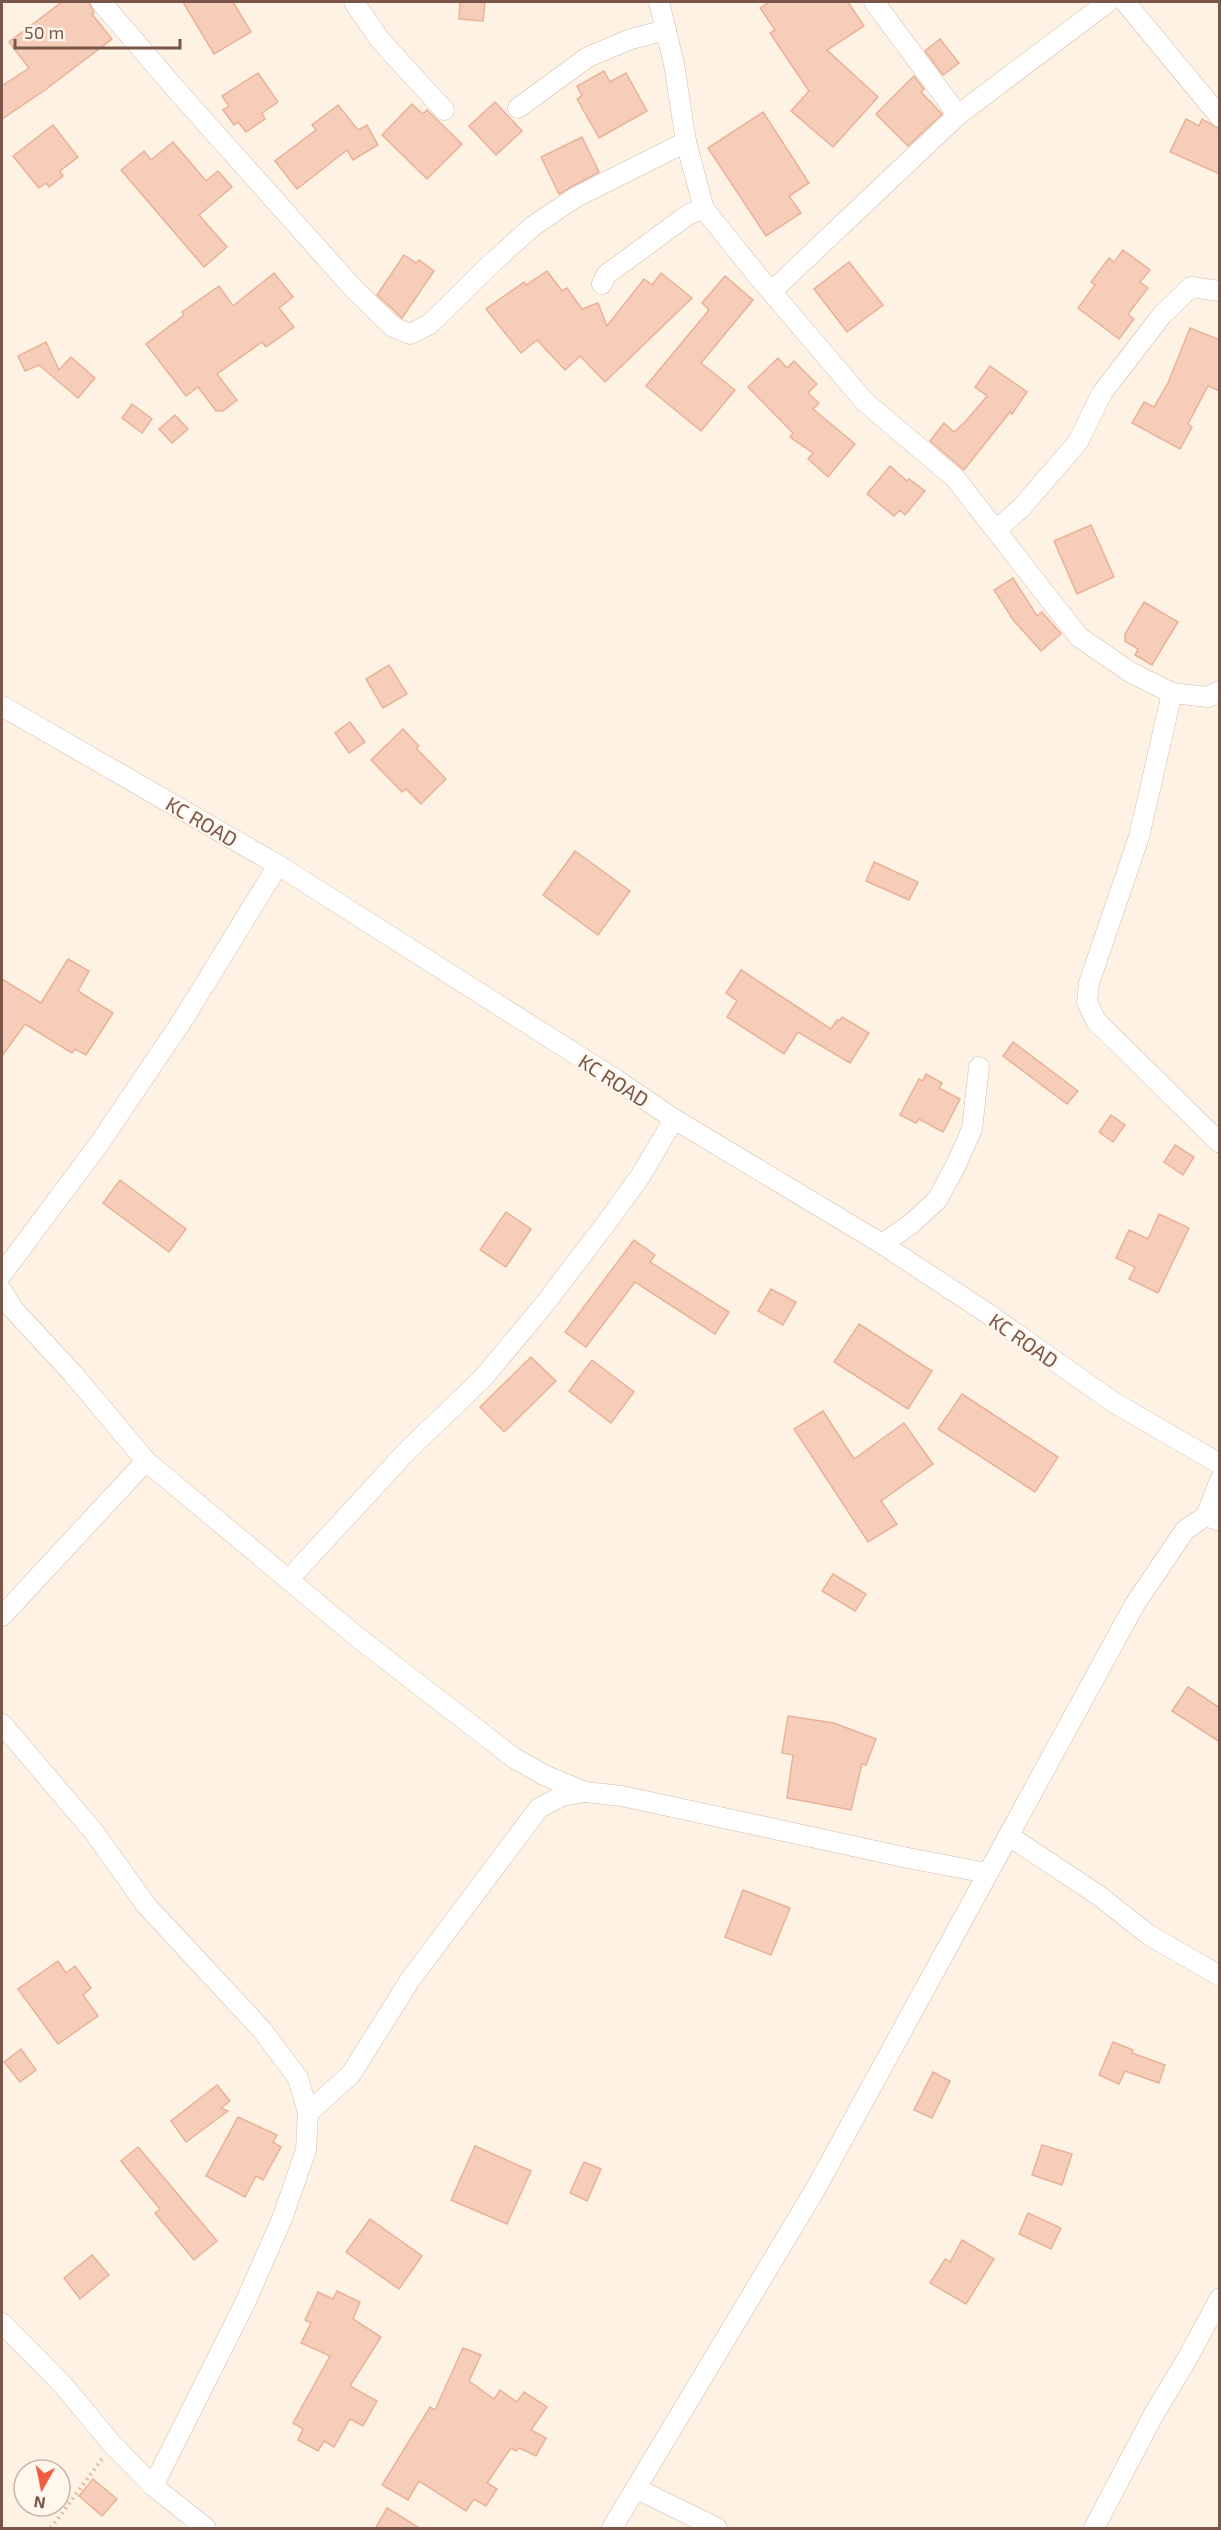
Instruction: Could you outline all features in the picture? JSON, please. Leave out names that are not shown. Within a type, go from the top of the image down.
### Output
[{"type":"street","points":[[101,2],[353,288],[393,327],[410,334],[430,324],[493,262],[550,214],[576,197],[686,142]]},
{"type":"street","points":[[354,2],[380,40],[444,110]]},
{"type":"street","points":[[659,2],[674,64],[686,142],[704,209],[865,402],[955,478],[1078,637],[1130,672],[1172,693],[1208,697],[1220,691]]},
{"type":"street","points":[[874,2],[958,115]]},
{"type":"street","points":[[772,291],[958,115],[1108,2]]},
{"type":"street","points":[[1125,2],[1220,117]]},
{"type":"street","points":[[518,108],[588,57],[631,39],[666,30]]},
{"type":"street","points":[[602,284],[606,275],[689,214],[704,209]]},
{"type":"street","points":[[997,530],[1021,508],[1078,442],[1102,393],[1162,315],[1191,287],[1220,291]]},
{"type":"street","points":[[1172,693],[1139,837],[1089,983],[1087,1002],[1096,1021],[1220,1143]]},
{"type":"street","name":"KC ROAD","points":[[2,706],[278,865],[615,1079],[674,1119],[882,1244],[987,1313],[1113,1402],[1220,1464]]},
{"type":"street","points":[[2,1274],[99,1144],[164,1047],[278,865]]},
{"type":"street","points":[[882,1244],[910,1224],[937,1200],[951,1176],[972,1129],[980,1066]]},
{"type":"street","points":[[289,1579],[408,1450],[483,1378],[543,1306],[611,1217],[641,1175],[674,1119]]},
{"type":"street","points":[[2,1291],[13,1309],[74,1375],[146,1461],[361,1640],[514,1758],[544,1775],[585,1792]]},
{"type":"street","points":[[2,1616],[146,1461]]},
{"type":"street","points":[[612,2529],[815,2190],[1135,1604],[1185,1530],[1213,1519],[1220,1480]]},
{"type":"street","points":[[2,1724],[94,1832],[146,1905],[262,2030],[298,2078],[308,2113],[306,2150],[282,2219],[245,2303],[153,2486]]},
{"type":"street","points":[[308,2113],[351,2074],[410,1980],[538,1808],[562,1796],[585,1792],[622,1796],[987,1873]]},
{"type":"street","points":[[1009,1836],[1098,1895],[1149,1935],[1220,1976]]},
{"type":"street","points":[[1094,2529],[1154,2414],[1220,2298]]},
{"type":"street","points":[[2,2323],[63,2385],[112,2444],[153,2486],[206,2529]]},
{"type":"street","points":[[637,2489],[717,2529]]},
{"type":"path","points":[[51,2529],[112,2444]]},
{"type":"building","points":[[62,2],[89,2],[94,13],[92,14],[112,39],[45,90],[2,119],[2,86],[29,68],[9,42]]},
{"type":"building","points":[[183,2],[233,2],[251,32],[214,54]]},
{"type":"building","points":[[460,2],[485,2],[483,21],[459,19]]},
{"type":"building","points":[[769,2],[848,2],[864,26],[827,50],[878,97],[833,147],[791,111],[809,91],[770,33],[775,30],[760,8]]},
{"type":"building","points":[[940,39],[959,63],[943,75],[925,51]]},
{"type":"building","points":[[604,71],[610,82],[626,73],[647,111],[599,138],[577,99],[582,96],[577,86]]},
{"type":"building","points":[[258,73],[278,102],[262,113],[265,119],[246,132],[238,122],[234,125],[223,110],[229,106],[222,96]]},
{"type":"building","points":[[914,76],[924,89],[921,92],[942,114],[908,146],[876,114]]},
{"type":"building","points":[[495,102],[522,131],[496,155],[469,126]]},
{"type":"building","points":[[412,104],[423,114],[427,110],[462,144],[427,179],[382,135]]},
{"type":"building","points":[[338,105],[358,130],[367,125],[378,145],[353,160],[347,150],[297,189],[275,161],[316,130],[312,125]]},
{"type":"building","points":[[763,112],[809,183],[789,196],[801,213],[766,236],[708,148]]},
{"type":"building","points":[[1186,119],[1199,126],[1202,119],[1220,129],[1220,174],[1170,152]]},
{"type":"building","points":[[53,125],[78,157],[60,171],[63,176],[49,187],[46,183],[39,188],[13,156]]},
{"type":"building","points":[[582,137],[599,172],[559,194],[541,157]]},
{"type":"building","points":[[173,142],[206,181],[218,171],[232,187],[199,215],[227,247],[204,267],[121,170],[144,151],[151,160]]},
{"type":"building","points":[[1123,250],[1150,270],[1140,282],[1148,288],[1128,314],[1134,319],[1119,339],[1078,308],[1095,285],[1091,282],[1109,258],[1114,262]]},
{"type":"building","points":[[404,255],[416,263],[419,260],[434,271],[402,318],[377,295]]},
{"type":"building","points":[[849,262],[883,305],[847,332],[814,289]]},
{"type":"building","points":[[547,271],[562,291],[567,288],[582,309],[598,303],[607,326],[644,279],[652,285],[661,273],[692,298],[605,382],[580,356],[565,370],[537,340],[521,353],[486,309],[524,282],[526,285]]},
{"type":"building","points":[[274,273],[293,297],[279,308],[294,327],[266,347],[262,342],[217,374],[237,400],[223,411],[216,411],[198,387],[186,396],[146,344],[184,315],[182,312],[219,286],[233,306]]},
{"type":"building","points":[[725,276],[753,300],[701,363],[735,390],[701,431],[646,386],[709,310],[702,303]]},
{"type":"building","points":[[1190,328],[1220,340],[1220,391],[1208,386],[1188,424],[1192,427],[1180,449],[1132,423],[1144,402],[1154,407],[1168,383]]},
{"type":"building","points":[[46,342],[59,370],[71,357],[95,378],[78,398],[39,365],[25,371],[18,356]]},
{"type":"building","points":[[778,358],[787,368],[794,361],[817,384],[808,393],[819,403],[813,409],[855,444],[828,477],[808,459],[813,453],[790,437],[793,433],[748,387]]},
{"type":"building","points":[[990,366],[1027,392],[1012,414],[1010,412],[964,470],[930,441],[944,423],[954,432],[987,396],[975,387]]},
{"type":"building","points":[[132,404],[152,419],[142,433],[122,418]]},
{"type":"building","points":[[175,415],[188,429],[172,443],[159,429]]},
{"type":"building","points":[[890,466],[907,481],[909,479],[925,491],[905,515],[900,510],[894,516],[867,494]]},
{"type":"building","points":[[1091,525],[1114,577],[1077,594],[1054,541]]},
{"type":"building","points":[[1013,578],[1037,616],[1042,612],[1061,634],[1041,651],[1014,621],[994,590]]},
{"type":"building","points":[[1144,602],[1178,622],[1152,665],[1135,655],[1138,649],[1125,641],[1125,634]]},
{"type":"building","points":[[389,665],[407,694],[383,708],[366,679]]},
{"type":"building","points":[[350,722],[365,742],[349,753],[335,733]]},
{"type":"building","points":[[403,729],[419,746],[416,748],[446,779],[421,804],[406,789],[402,792],[371,760]]},
{"type":"building","points":[[575,851],[630,891],[598,935],[543,895]]},
{"type":"building","points":[[874,862],[918,882],[909,900],[866,881]]},
{"type":"building","points":[[68,959],[89,971],[78,991],[113,1013],[86,1055],[75,1049],[72,1053],[25,1024],[2,1056],[2,979],[41,1003]]},
{"type":"building","points":[[741,970],[831,1029],[842,1017],[869,1033],[850,1063],[798,1032],[784,1054],[727,1017],[737,1001],[726,993]]},
{"type":"building","points":[[1013,1042],[1078,1091],[1067,1104],[1003,1056]]},
{"type":"building","points":[[926,1074],[942,1083],[939,1088],[960,1099],[943,1132],[919,1119],[916,1123],[900,1115],[919,1079],[923,1081]]},
{"type":"building","points":[[1111,1115],[1125,1125],[1113,1142],[1099,1132]]},
{"type":"building","points":[[1175,1145],[1194,1157],[1183,1175],[1164,1162]]},
{"type":"building","points":[[120,1180],[186,1229],[169,1252],[103,1203]]},
{"type":"building","points":[[506,1212],[531,1229],[506,1267],[480,1250]]},
{"type":"building","points":[[1159,1214],[1189,1228],[1158,1293],[1129,1279],[1135,1267],[1116,1258],[1129,1230],[1148,1239]]},
{"type":"building","points":[[634,1240],[655,1255],[650,1262],[729,1312],[715,1334],[635,1282],[586,1347],[565,1332]]},
{"type":"building","points":[[771,1289],[796,1302],[783,1325],[758,1311]]},
{"type":"building","points":[[859,1324],[932,1371],[908,1409],[834,1362]]},
{"type":"building","points":[[531,1357],[556,1381],[504,1432],[480,1407]]},
{"type":"building","points":[[592,1360],[634,1392],[611,1423],[569,1391]]},
{"type":"building","points":[[962,1394],[1058,1457],[1035,1492],[938,1429]]},
{"type":"building","points":[[823,1411],[854,1459],[904,1423],[933,1464],[881,1501],[897,1524],[868,1542],[794,1429]]},
{"type":"building","points":[[833,1574],[866,1594],[855,1611],[822,1591]]},
{"type":"building","points":[[1188,1687],[1220,1708],[1220,1742],[1172,1711]]},
{"type":"building","points":[[788,1716],[834,1723],[876,1739],[866,1765],[862,1764],[851,1810],[787,1798],[793,1755],[782,1753]]},
{"type":"building","points":[[743,1890],[790,1908],[771,1955],[725,1937]]},
{"type":"building","points":[[58,1961],[66,1973],[75,1966],[91,1988],[83,1995],[98,2016],[58,2044],[18,1989]]},
{"type":"building","points":[[1113,2042],[1133,2050],[1132,2053],[1165,2065],[1159,2083],[1125,2071],[1119,2084],[1099,2075]]},
{"type":"building","points":[[21,2049],[36,2070],[20,2082],[4,2062]]},
{"type":"building","points":[[933,2072],[950,2081],[932,2118],[914,2110]]},
{"type":"building","points":[[217,2085],[230,2101],[221,2108],[228,2111],[186,2142],[171,2121]]},
{"type":"building","points":[[238,2117],[277,2135],[273,2142],[281,2147],[263,2180],[256,2176],[245,2197],[206,2176]]},
{"type":"building","points":[[1042,2145],[1072,2154],[1062,2185],[1032,2175]]},
{"type":"building","points":[[475,2146],[531,2171],[507,2224],[451,2200]]},
{"type":"building","points":[[138,2147],[217,2241],[194,2260],[155,2213],[160,2209],[121,2161]]},
{"type":"building","points":[[584,2162],[601,2169],[587,2201],[570,2193]]},
{"type":"building","points":[[1028,2213],[1061,2228],[1051,2249],[1019,2234]]},
{"type":"building","points":[[370,2219],[422,2256],[399,2289],[346,2252]]},
{"type":"building","points":[[962,2240],[994,2259],[966,2304],[930,2283],[945,2259],[950,2262]]},
{"type":"building","points":[[92,2255],[109,2275],[80,2299],[64,2278]]},
{"type":"building","points":[[337,2291],[360,2302],[353,2319],[381,2337],[350,2386],[377,2401],[363,2426],[350,2419],[334,2447],[324,2441],[318,2451],[298,2440],[303,2429],[293,2423],[330,2356],[301,2343],[311,2323],[305,2320],[318,2292],[333,2299]]},
{"type":"building","points":[[463,2348],[481,2355],[469,2381],[494,2399],[500,2390],[517,2402],[524,2392],[547,2407],[531,2430],[546,2438],[536,2456],[519,2448],[516,2451],[511,2448],[487,2483],[497,2489],[486,2506],[474,2499],[466,2511],[419,2481],[408,2500],[382,2485],[430,2407],[435,2410]]},
{"type":"building","points":[[93,2479],[117,2499],[102,2516],[79,2496]]},
{"type":"building","points":[[387,2508],[421,2529],[375,2529]]}]
